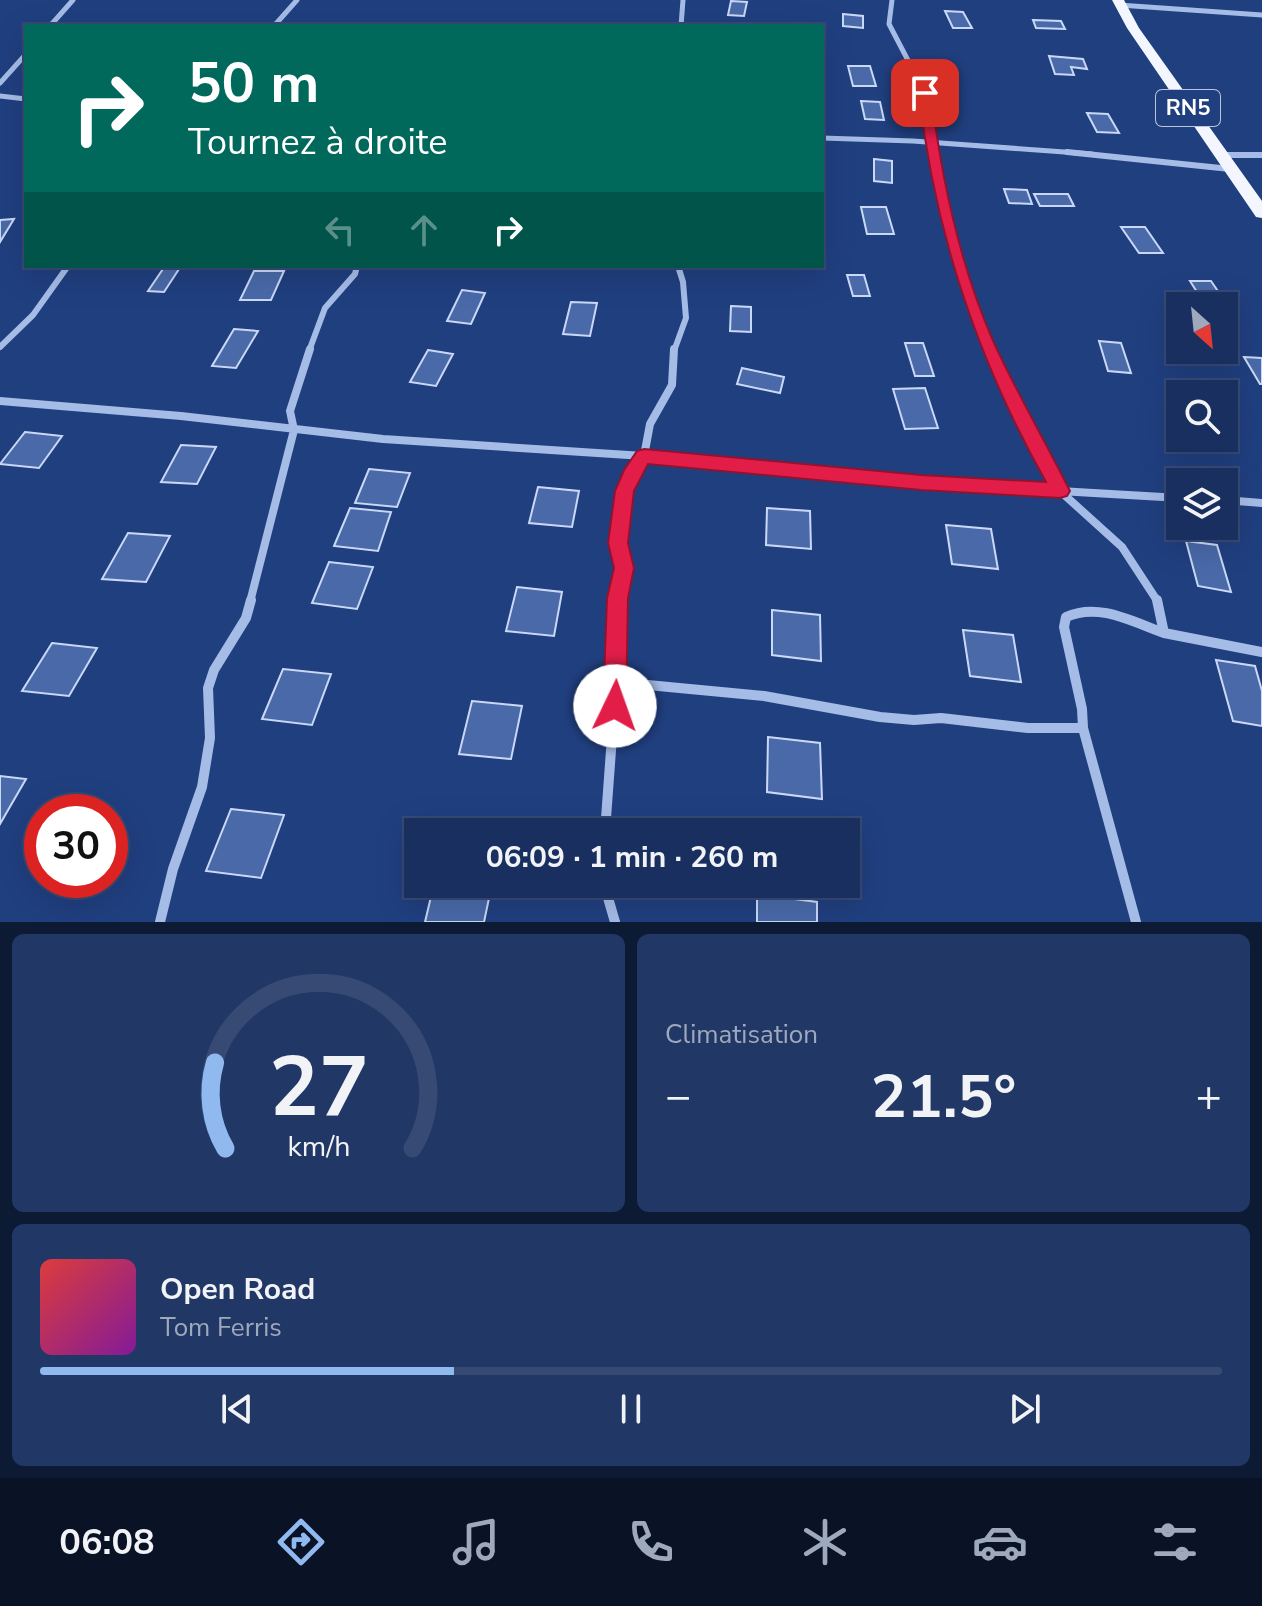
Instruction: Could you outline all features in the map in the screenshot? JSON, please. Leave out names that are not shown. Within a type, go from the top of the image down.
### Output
[{"type":"highway","name":"RN5","points":[[1119,2],[1262,213]]},
{"type":"street","points":[[52,24],[73,0]]},
{"type":"street","points":[[276,24],[297,0]]},
{"type":"street","points":[[681,24],[683,0]]},
{"type":"street","points":[[892,0],[889,24],[925,93],[931,143],[951,241],[979,325],[1035,446],[1060,491],[1122,547],[1158,602],[1164,633]]},
{"type":"street","points":[[1119,2],[1262,15]]},
{"type":"street","points":[[0,83],[24,56]]},
{"type":"street","points":[[1,97],[24,99]]},
{"type":"street","points":[[824,138],[1088,154],[1231,170]]},
{"type":"street","points":[[1221,155],[1262,155]]},
{"type":"street","points":[[0,347],[33,315],[67,268]]},
{"type":"street","points":[[160,922],[173,869],[202,787],[210,738],[208,688],[214,670],[246,618],[294,430],[290,411],[325,308],[355,274],[356,268]]},
{"type":"street","points":[[606,818],[616,682],[618,598],[624,568],[618,543],[625,491],[630,475],[644,456],[650,424],[669,395],[674,346],[686,318],[679,268]]},
{"type":"street","points":[[0,401],[181,416],[294,430],[644,456],[921,483],[1166,497]]},
{"type":"street","points":[[1238,501],[1262,503]]},
{"type":"street","points":[[1136,922],[1083,728],[1082,709],[1064,627],[1066,617],[1072,612],[1095,611],[1164,633],[1262,652]]},
{"type":"street","points":[[616,682],[764,696],[892,718],[941,718],[1028,728],[1083,728]]},
{"type":"street","points":[[608,898],[615,922]]},
{"type":"building","points":[[731,1],[747,2],[744,16],[728,15]]},
{"type":"building","points":[[945,11],[963,12],[972,28],[953,28]]},
{"type":"building","points":[[843,14],[863,16],[863,28],[843,26]]},
{"type":"building","points":[[1033,20],[1061,21],[1065,29],[1036,28]]},
{"type":"building","points":[[1049,56],[1083,59],[1087,69],[1071,67],[1074,75],[1055,74]]},
{"type":"building","points":[[848,66],[870,66],[876,86],[853,86]]},
{"type":"building","points":[[861,101],[880,102],[884,120],[865,119]]},
{"type":"building","points":[[1087,113],[1108,114],[1119,133],[1097,132]]},
{"type":"building","points":[[874,159],[892,161],[892,183],[874,181]]},
{"type":"building","points":[[1004,189],[1027,190],[1032,204],[1009,203]]},
{"type":"building","points":[[1034,194],[1068,194],[1074,206],[1040,206]]},
{"type":"building","points":[[861,207],[886,207],[894,234],[867,234]]},
{"type":"building","points":[[14,219],[0,242],[0,220]]},
{"type":"building","points":[[1121,227],[1145,227],[1163,253],[1139,253]]},
{"type":"building","points":[[164,268],[180,268],[164,292],[148,291]]},
{"type":"building","points":[[254,271],[284,271],[271,300],[240,300]]},
{"type":"building","points":[[847,275],[864,275],[870,296],[853,296]]},
{"type":"building","points":[[1190,281],[1211,281],[1218,292],[1197,292]]},
{"type":"building","points":[[462,290],[485,293],[471,324],[447,321]]},
{"type":"building","points":[[571,302],[597,303],[590,336],[563,334]]},
{"type":"building","points":[[731,306],[751,307],[751,332],[730,331]]},
{"type":"building","points":[[234,329],[258,331],[236,368],[212,366]]},
{"type":"building","points":[[1099,341],[1121,343],[1131,373],[1108,371]]},
{"type":"building","points":[[905,343],[923,343],[934,376],[915,376]]},
{"type":"building","points":[[428,350],[453,354],[436,386],[410,382]]},
{"type":"building","points":[[1244,357],[1262,358],[1262,384],[1260,384]]},
{"type":"building","points":[[742,368],[784,377],[780,393],[737,384]]},
{"type":"building","points":[[925,388],[938,428],[905,429],[893,389]]},
{"type":"building","points":[[25,432],[62,436],[39,468],[0,464]]},
{"type":"building","points":[[181,445],[216,447],[197,484],[161,482]]},
{"type":"building","points":[[369,469],[410,473],[397,507],[355,503]]},
{"type":"building","points":[[538,487],[579,491],[572,527],[529,523]]},
{"type":"building","points":[[350,508],[391,512],[378,551],[334,546]]},
{"type":"building","points":[[767,508],[810,511],[811,549],[766,545]]},
{"type":"building","points":[[946,525],[991,529],[998,569],[952,564]]},
{"type":"building","points":[[128,533],[170,536],[146,582],[102,579]]},
{"type":"building","points":[[1186,541],[1217,545],[1231,592],[1198,586]]},
{"type":"building","points":[[329,562],[373,567],[357,609],[312,603]]},
{"type":"building","points":[[517,587],[562,592],[554,636],[506,631]]},
{"type":"building","points":[[772,610],[820,615],[821,661],[772,655]]},
{"type":"building","points":[[963,630],[1013,635],[1021,682],[970,676]]},
{"type":"building","points":[[52,643],[97,648],[69,696],[22,691]]},
{"type":"building","points":[[1216,660],[1255,666],[1262,691],[1262,726],[1233,721]]},
{"type":"building","points":[[283,669],[331,674],[312,725],[262,719]]},
{"type":"building","points":[[472,701],[522,706],[511,759],[459,754]]},
{"type":"building","points":[[768,737],[820,743],[822,799],[767,792]]},
{"type":"building","points":[[0,776],[26,779],[0,824]]},
{"type":"building","points":[[231,809],[284,815],[261,878],[206,871]]},
{"type":"building","points":[[431,898],[489,898],[484,922],[425,922]]},
{"type":"building","points":[[757,898],[817,902],[817,922],[757,922]]},
{"type":"route","points":[[615,706],[618,598],[624,568],[618,543],[625,491],[630,475],[644,456],[921,483],[1060,491],[1035,446],[985,340],[968,296],[946,219],[925,93]]}]
